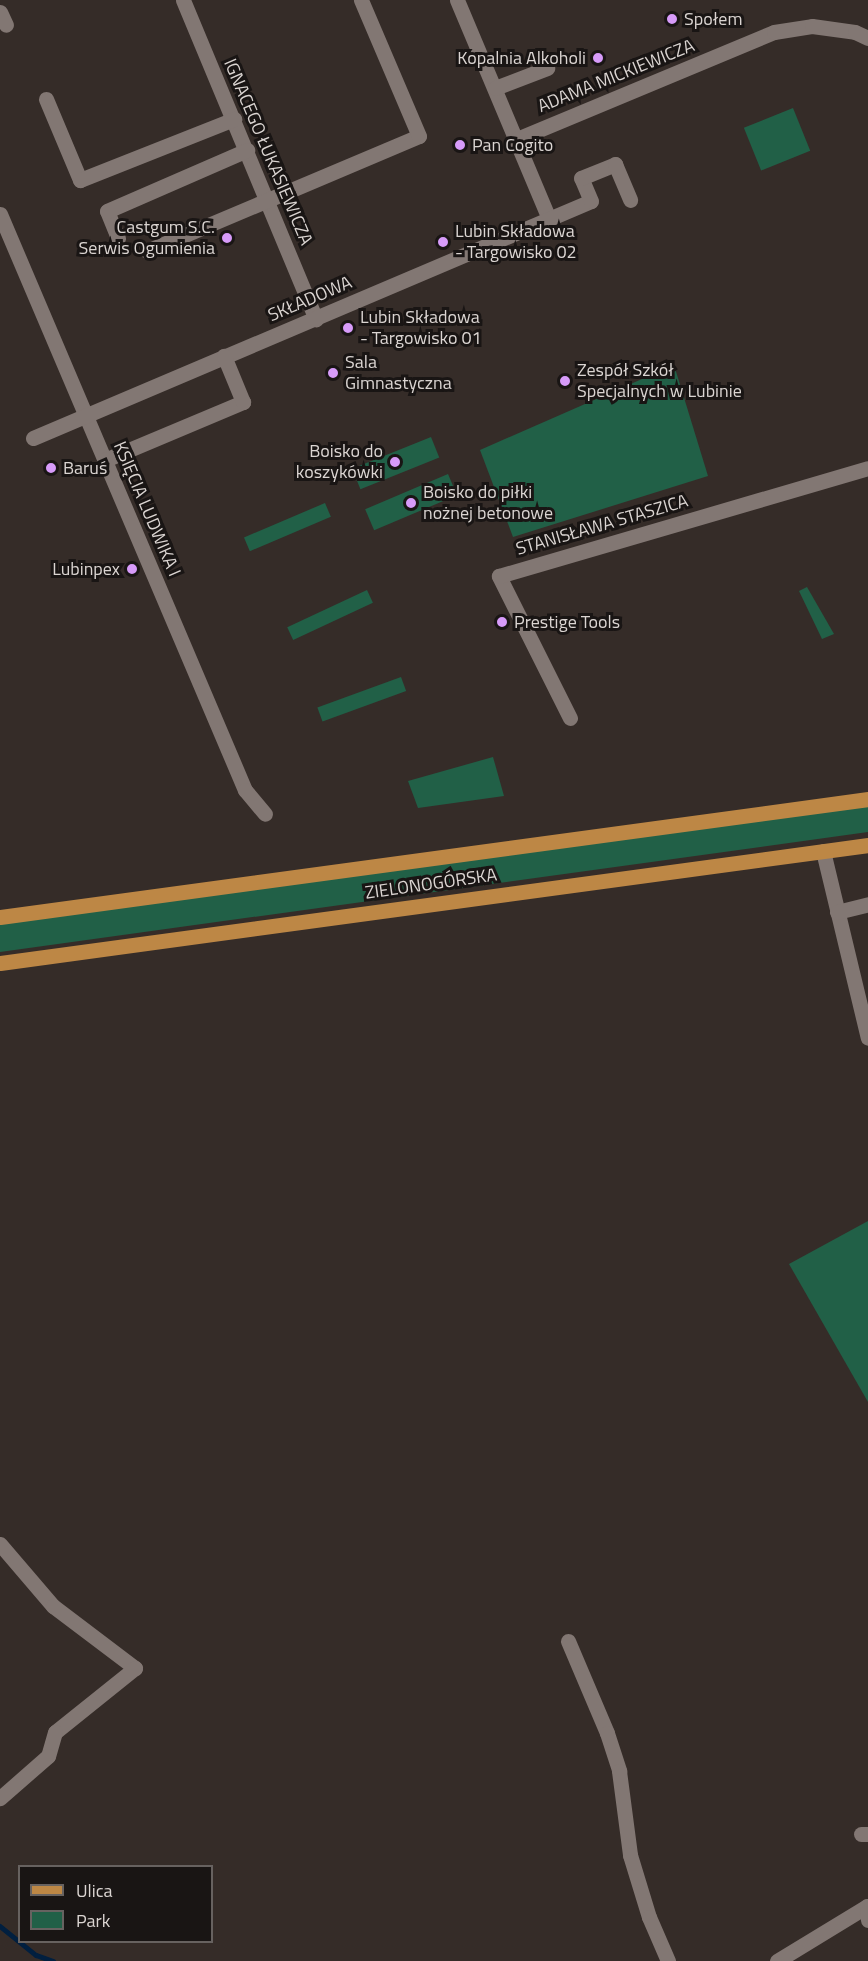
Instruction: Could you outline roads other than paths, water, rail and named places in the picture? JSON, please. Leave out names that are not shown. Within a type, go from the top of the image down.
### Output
[{"type":"main road","name":"ZIELONOGÓRSKA","points":[[0,916],[868,799]]},
{"type":"main road","name":"ZIELONOGÓRSKA","points":[[0,963],[868,845]]},
{"type":"street","name":"IGNACEGO ŁUKASIEWICZA","points":[[183,0],[315,319]]},
{"type":"street","points":[[147,251],[419,136],[361,0]]},
{"type":"street","points":[[457,0],[549,219]]},
{"type":"street","name":"ADAMA MICKIEWICZA","points":[[517,139],[774,32],[812,26],[855,32],[868,38]]},
{"type":"street","points":[[495,88],[547,68]]},
{"type":"street","points":[[46,99],[80,180],[234,119]]},
{"type":"street","points":[[118,238],[107,211],[247,150]]},
{"type":"street","name":"SKŁADOWA","points":[[33,438],[591,201],[581,178],[615,164],[630,200]]},
{"type":"street","name":"KSIĘCIA LUDWIKA I","points":[[0,214],[245,790],[265,814]]},
{"type":"street","points":[[105,460],[243,402],[224,356]]},
{"type":"street","name":"STANISŁAWA STASZICA","points":[[570,718],[499,576],[868,468]]},
{"type":"street","points":[[823,851],[868,1038]]},
{"type":"street","points":[[837,912],[868,904]]},
{"type":"street","points":[[0,1544],[35,1588],[53,1606],[135,1668],[55,1732],[48,1756],[0,1798]]},
{"type":"street","points":[[568,1641],[607,1733],[619,1771],[632,1864],[649,1917],[668,1961]]},
{"type":"street","points":[[777,1961],[867,1906],[868,1920]]},
{"type":"waterway","points":[[0,1926],[18,1940]]},
{"type":"waterway","points":[[21,1943],[36,1955],[53,1961]]},
{"type":"place","name":"Społem","points":[[672,19]]},
{"type":"place","name":"Kopalnia Alkoholi","points":[[598,58]]},
{"type":"place","name":"Pan Cogito","points":[[460,145]]},
{"type":"place","name":"Castgum S.C. Serwis Ogumienia","points":[[227,238]]},
{"type":"place","name":"Lubin Składowa - Targowisko 02","points":[[443,242]]},
{"type":"place","name":"Lubin Składowa - Targowisko 01","points":[[348,328]]},
{"type":"place","name":"Sala Gimnastyczna","points":[[333,373]]},
{"type":"place","name":"Zespół Szkół Specjalnych w Lubinie","points":[[565,381]]},
{"type":"place","name":"Boisko do koszykówki","points":[[395,462]]},
{"type":"place","name":"Baruś","points":[[51,468]]},
{"type":"place","name":"Boisko do piłki nożnej betonowe","points":[[411,503]]},
{"type":"place","name":"Lubinpex","points":[[132,569]]},
{"type":"place","name":"Prestige Tools","points":[[502,622]]}]
